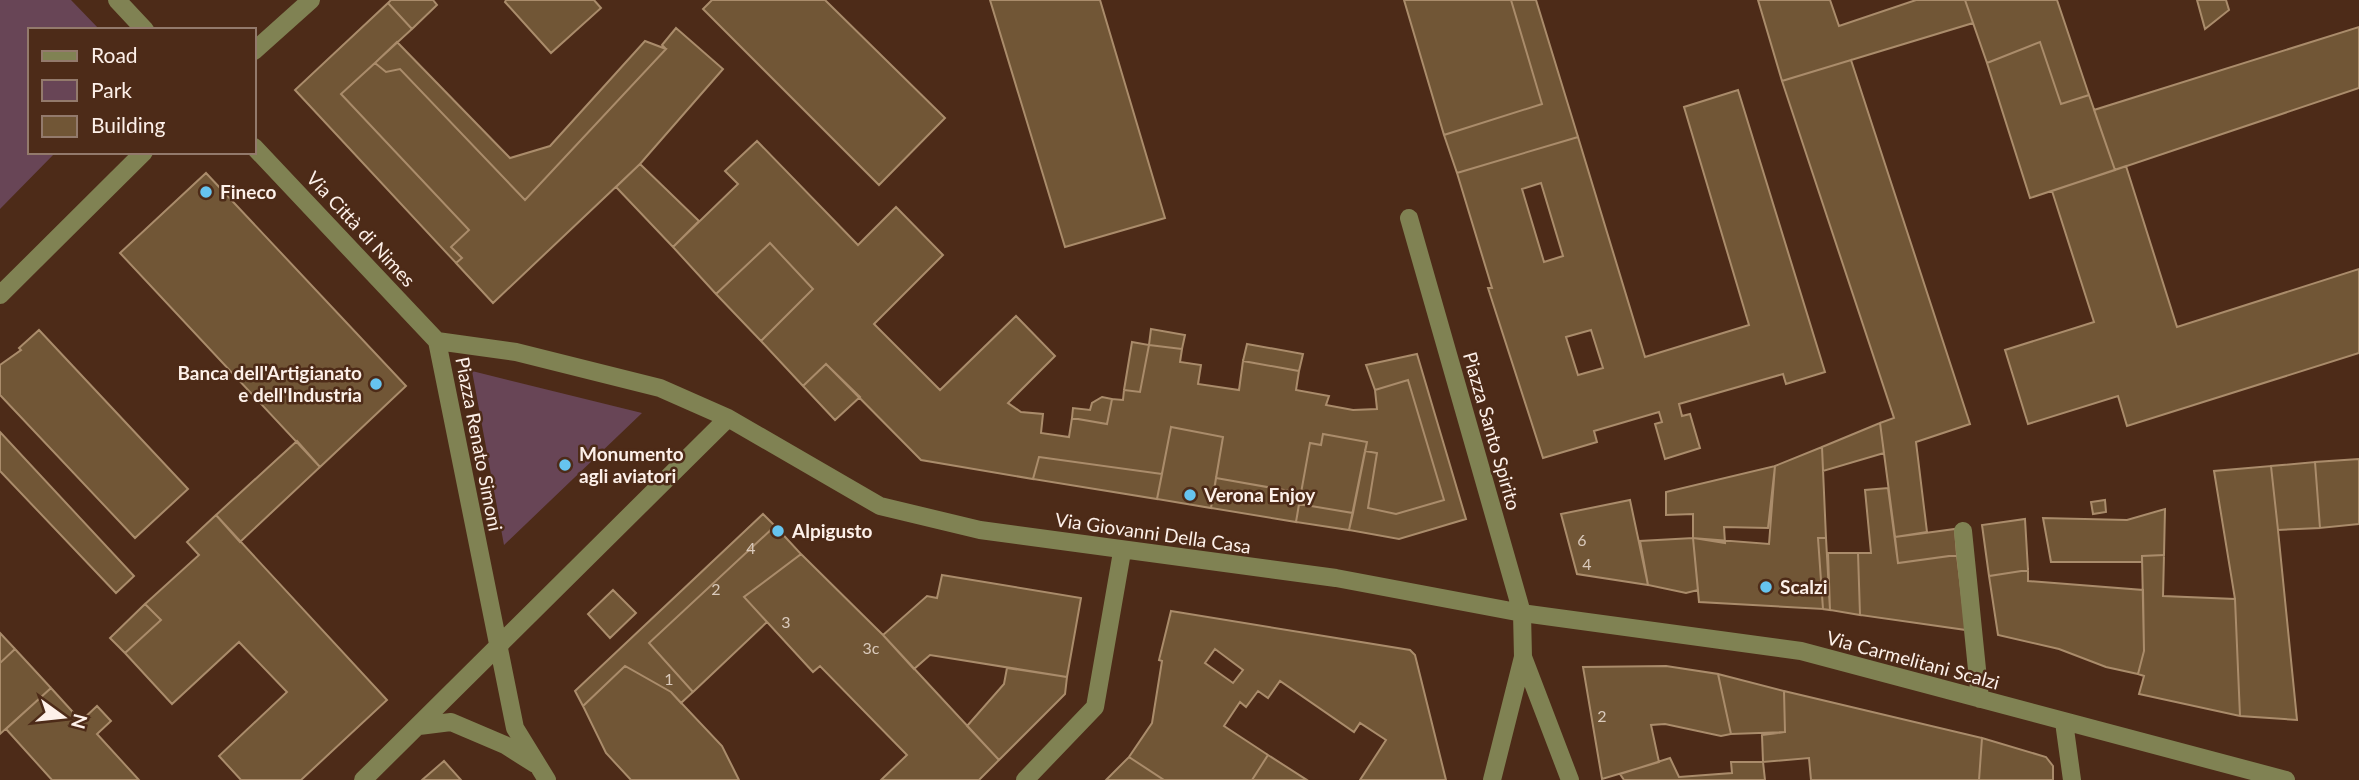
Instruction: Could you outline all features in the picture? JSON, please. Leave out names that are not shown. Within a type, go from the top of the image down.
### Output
[{"type":"street","points":[[117,0],[143,28]]},
{"type":"street","points":[[256,49],[311,0]]},
{"type":"street","name":"Via Città di Nimes","points":[[256,148],[437,341]]},
{"type":"street","points":[[0,295],[143,154]]},
{"type":"street","name":"Piazza Santo Spirito","points":[[1409,218],[1522,613],[1523,657],[1492,780]]},
{"type":"street","name":"Piazza Renato Simoni","points":[[542,773],[515,728],[496,647],[437,341],[516,352],[660,388],[728,418],[791,457]]},
{"type":"street","points":[[363,780],[728,418]]},
{"type":"street","name":"Via Giovanni Della Casa","points":[[791,457],[880,506],[980,530],[1122,552],[1336,578],[1522,613]]},
{"type":"street","points":[[1963,531],[1980,699]]},
{"type":"street","points":[[1025,780],[1095,707],[1122,552]]},
{"type":"street","name":"Via Carmelitani Scalzi","points":[[1522,613],[1801,652],[2286,780]]},
{"type":"street","name":"Piazza Santo Spirito","points":[[1523,657],[1559,745],[1570,780]]},
{"type":"street","points":[[419,726],[451,722],[505,745],[542,773]]},
{"type":"street","points":[[2064,722],[2072,780]]},
{"type":"green space","points":[[0,0],[71,0],[98,28],[28,28],[28,154],[54,154],[0,209]]},
{"type":"green space","points":[[472,371],[642,413],[504,545]]},
{"type":"building","points":[[391,0],[433,0],[437,5],[412,29],[388,3]]},
{"type":"building","points":[[506,0],[594,0],[601,8],[551,53]]},
{"type":"building","points":[[712,0],[825,0],[945,118],[879,185],[703,9]]},
{"type":"building","points":[[990,0],[1100,0],[1165,218],[1065,247]]},
{"type":"building","points":[[1404,0],[1511,0],[1542,104],[1444,135]]},
{"type":"building","points":[[1511,0],[1536,0],[1578,137],[1457,173],[1444,135],[1542,104]]},
{"type":"building","points":[[1758,0],[1830,0],[1839,26],[1916,0],[1965,0],[1973,23],[1782,81]]},
{"type":"building","points":[[1965,0],[2057,0],[2089,95],[2061,104],[2040,42],[1987,63]]},
{"type":"building","points":[[2197,0],[2226,0],[2229,10],[2205,29]]},
{"type":"building","points":[[388,3],[412,29],[341,94],[469,230],[451,247],[462,258],[456,263],[295,90]]},
{"type":"building","points":[[2359,27],[2359,88],[2115,170],[2094,110]]},
{"type":"building","points":[[676,28],[723,69],[640,164],[493,303],[456,263],[462,258],[451,247],[469,230],[341,94],[375,63],[386,72],[400,69],[525,200],[666,49],[662,45]]},
{"type":"building","points":[[645,41],[666,49],[525,200],[400,69],[386,72],[375,63],[397,42],[510,158],[550,146]]},
{"type":"building","points":[[2040,42],[2061,104],[2089,95],[2115,170],[2030,198],[1987,63]]},
{"type":"building","points":[[1851,60],[1970,424],[1916,442],[1927,532],[1895,537],[1880,423],[1894,418],[1782,81]]},
{"type":"building","points":[[1738,90],[1825,372],[1786,384],[1783,374],[1679,404],[1682,416],[1690,414],[1700,448],[1665,459],[1655,424],[1662,422],[1659,412],[1594,431],[1597,442],[1543,458],[1488,288],[1492,288],[1457,173],[1578,137],[1645,357],[1749,325],[1684,107]],"holes":[[[1541,183],[1563,256],[1544,262],[1522,189]],[[1591,330],[1603,368],[1578,375],[1566,337]]]},
{"type":"building","points":[[757,141],[858,245],[896,207],[943,255],[874,324],[940,390],[1016,316],[1055,356],[1008,403],[1021,412],[1043,414],[1041,433],[1069,437],[1072,418],[1107,424],[1112,399],[1123,400],[1124,390],[1140,392],[1149,345],[1182,349],[1180,362],[1201,365],[1198,384],[1239,390],[1243,361],[1299,371],[1296,390],[1329,396],[1326,405],[1353,410],[1377,409],[1375,390],[1408,380],[1444,500],[1396,514],[1368,508],[1377,453],[1365,451],[1367,442],[1323,434],[1321,445],[1310,443],[1301,493],[1216,478],[1223,437],[1171,427],[1162,474],[1039,457],[1033,479],[921,460],[826,364],[803,386],[761,341],[813,289],[770,243],[716,294],[673,247],[738,184],[725,171]]},
{"type":"building","points":[[640,164],[699,221],[673,247],[616,187]]},
{"type":"building","points":[[2126,166],[2177,327],[2359,269],[2359,353],[2127,426],[2118,396],[2028,424],[2005,350],[2094,322],[2052,191]]},
{"type":"building","points":[[206,173],[406,386],[320,467],[120,253]]},
{"type":"building","points":[[770,243],[813,289],[761,341],[716,294]]},
{"type":"building","points":[[1151,329],[1185,335],[1182,349],[1149,345]]},
{"type":"building","points":[[39,330],[188,489],[135,538],[0,395],[0,365],[21,350],[19,348]]},
{"type":"building","points":[[1132,342],[1149,345],[1140,392],[1124,390]]},
{"type":"building","points":[[1247,344],[1303,354],[1299,371],[1243,361]]},
{"type":"building","points":[[1417,354],[1466,519],[1399,539],[1349,530],[1365,451],[1377,453],[1368,508],[1396,514],[1444,500],[1408,380],[1375,390],[1366,365]]},
{"type":"building","points":[[826,364],[860,397],[835,420],[803,386]]},
{"type":"building","points":[[1102,397],[1112,399],[1107,424],[1072,418],[1073,408],[1090,410],[1092,403]]},
{"type":"building","points":[[1880,423],[1884,453],[1823,471],[1822,447]]},
{"type":"building","points":[[1171,427],[1223,437],[1211,508],[1157,499]]},
{"type":"building","points":[[0,432],[134,576],[116,593],[0,471]]},
{"type":"building","points":[[1323,434],[1367,442],[1353,513],[1299,504],[1310,443],[1321,445]]},
{"type":"building","points":[[297,441],[320,467],[240,542],[216,515]]},
{"type":"building","points":[[1822,447],[1826,538],[1818,538],[1823,609],[1699,602],[1693,538],[1769,544],[1775,466]]},
{"type":"building","points":[[1039,457],[1162,474],[1157,499],[1033,479]]},
{"type":"building","points":[[2359,459],[2359,524],[2320,528],[2315,462]]},
{"type":"building","points":[[2315,462],[2320,528],[2278,530],[2271,466]]},
{"type":"building","points":[[1775,466],[1768,528],[1724,527],[1725,543],[1693,538],[1693,514],[1666,515],[1666,492]]},
{"type":"building","points":[[2271,466],[2297,720],[2240,716],[2235,599],[2214,471]]},
{"type":"building","points":[[1216,478],[1301,493],[1296,522],[1211,508]]},
{"type":"building","points":[[1888,488],[1898,563],[1957,555],[1966,630],[1860,615],[1858,553],[1871,553],[1865,490]]},
{"type":"building","points":[[1630,500],[1648,585],[1577,574],[1561,514]]},
{"type":"building","points":[[2105,500],[2106,512],[2093,514],[2091,502]]},
{"type":"building","points":[[1299,504],[1353,513],[1349,530],[1296,522]]},
{"type":"building","points":[[2165,509],[2164,555],[2142,556],[2142,562],[2051,562],[2043,518],[2127,520]]},
{"type":"building","points":[[763,514],[775,526],[649,643],[693,692],[681,703],[671,692],[625,666],[583,706],[575,691]]},
{"type":"building","points":[[216,515],[387,700],[301,780],[241,780],[219,756],[287,692],[239,642],[172,704],[125,653],[161,620],[145,604],[199,555],[187,542]]},
{"type":"building","points":[[2025,519],[2028,570],[1989,576],[1982,525]]},
{"type":"building","points":[[775,526],[801,554],[744,597],[767,622],[693,692],[649,643]]},
{"type":"building","points":[[1955,529],[1957,555],[1898,563],[1895,537]]},
{"type":"building","points":[[1693,538],[1698,590],[1686,593],[1648,585],[1640,541]]},
{"type":"building","points":[[1818,538],[1826,538],[1830,610],[1823,609]]},
{"type":"building","points":[[1828,553],[1858,553],[1860,615],[1830,610]]},
{"type":"building","points":[[801,554],[883,635],[999,760],[979,780],[881,780],[907,755],[820,666],[813,672],[744,597]]},
{"type":"building","points":[[2164,555],[2163,596],[2235,599],[2240,716],[2139,694],[2144,676],[2138,674],[2144,651],[2142,556]]},
{"type":"building","points":[[2028,570],[2028,581],[2143,590],[2144,651],[2138,674],[2106,667],[2059,649],[1998,635],[1989,576]]},
{"type":"building","points":[[942,575],[1081,598],[1067,677],[930,655],[914,669],[883,635],[927,596],[937,598]]},
{"type":"building","points":[[613,590],[636,613],[610,638],[588,614]]},
{"type":"building","points":[[145,604],[161,620],[125,653],[110,638]]},
{"type":"building","points":[[1171,611],[1410,650],[1415,655],[1446,780],[1360,780],[1386,740],[1360,723],[1354,732],[1280,681],[1268,698],[1258,691],[1246,707],[1240,702],[1224,726],[1268,755],[1252,780],[1164,780],[1129,757],[1152,723],[1162,661],[1159,660]],"holes":[[[1215,649],[1243,670],[1233,683],[1205,663]]]},
{"type":"building","points":[[0,633],[15,649],[0,663]]},
{"type":"building","points":[[15,649],[51,688],[0,734],[0,663]]},
{"type":"building","points":[[625,666],[671,692],[722,746],[739,780],[631,780],[606,753],[583,706]]},
{"type":"building","points":[[1666,666],[1718,674],[1731,734],[1721,736],[1665,724],[1651,725],[1659,762],[1602,779],[1583,667]]},
{"type":"building","points":[[1007,668],[1067,677],[1065,694],[999,760],[967,726],[1004,684]]},
{"type":"building","points":[[1718,674],[1784,691],[1785,732],[1731,734]]},
{"type":"building","points":[[51,688],[81,721],[97,706],[111,721],[97,734],[139,780],[52,780],[6,729]]},
{"type":"building","points":[[1784,691],[1982,738],[1979,780],[1811,780],[1809,758],[1763,762],[1762,735],[1785,732]]},
{"type":"building","points":[[1982,738],[2046,757],[2053,766],[2053,780],[1979,780]]},
{"type":"building","points":[[1268,755],[1307,780],[1252,780]]},
{"type":"building","points":[[1129,757],[1164,780],[1106,780]]},
{"type":"building","points":[[1670,758],[1679,777],[1732,773],[1731,762],[1763,762],[1765,780],[1624,780],[1620,774]]},
{"type":"building","points":[[444,761],[461,780],[422,780]]},
{"type":"place","name":"Fineco","points":[[206,192]]},
{"type":"place","name":"Banca dell'Artigianato e dell'Industria","points":[[376,384]]},
{"type":"place","name":"Monumento agli aviatori","points":[[565,465]]},
{"type":"place","name":"Verona Enjoy","points":[[1190,495]]},
{"type":"place","name":"Alpigusto","points":[[778,531]]},
{"type":"place","name":"Scalzi","points":[[1766,587]]}]
